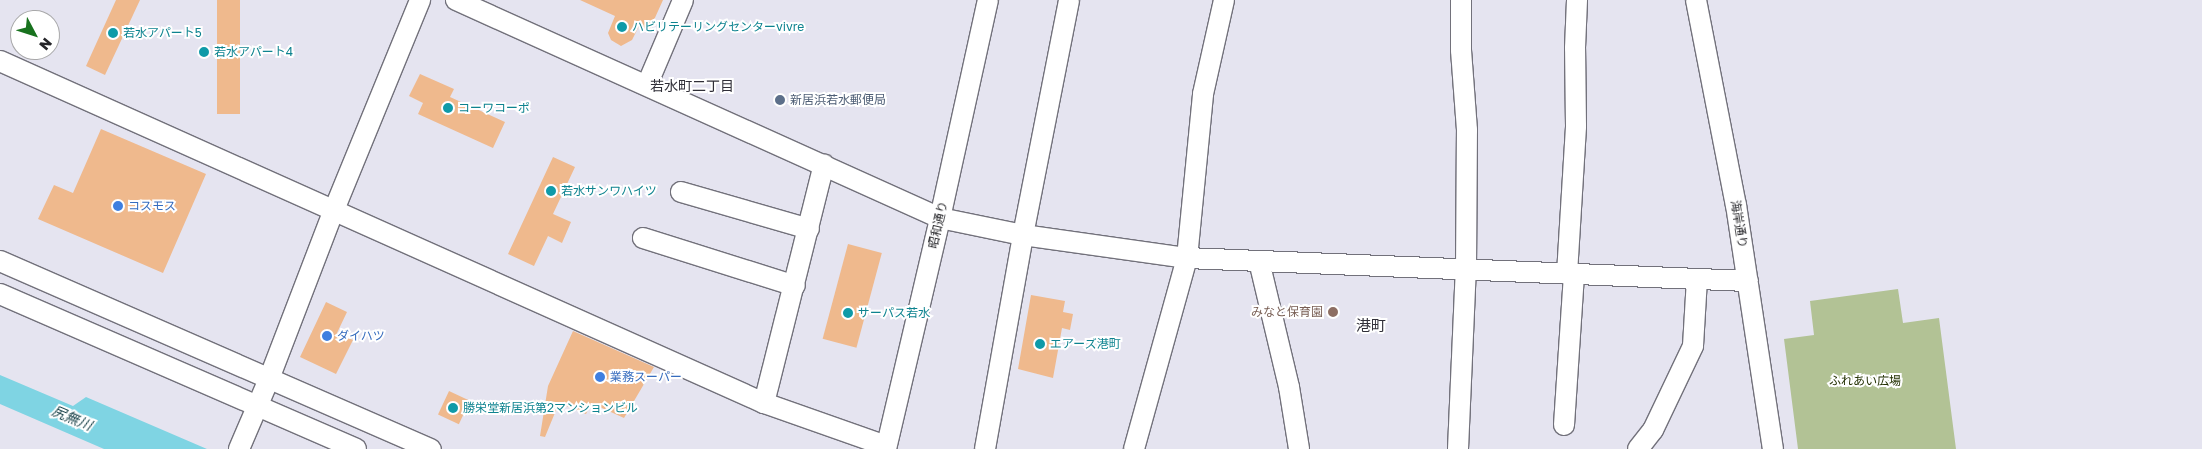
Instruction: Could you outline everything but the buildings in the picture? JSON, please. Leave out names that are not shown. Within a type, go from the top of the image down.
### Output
[{"type":"street","points":[[239,449],[269,379],[334,210],[420,0]]},
{"type":"street","points":[[456,0],[824,164],[940,218],[1023,235],[1188,258],[1748,281]]},
{"type":"street","points":[[646,85],[683,0]]},
{"type":"street","name":"昭和通り","points":[[886,448],[940,218],[988,0]]},
{"type":"street","points":[[985,449],[1023,235],[1069,0]]},
{"type":"street","points":[[1134,449],[1188,258],[1203,94],[1224,0]]},
{"type":"street","points":[[1458,449],[1466,270],[1467,130],[1461,50],[1462,0]]},
{"type":"street","points":[[1564,425],[1576,126],[1575,48],[1577,0]]},
{"type":"street","name":"海岸通り","points":[[1696,0],[1736,205],[1773,449]]},
{"type":"street","points":[[0,61],[764,403],[886,448]]},
{"type":"street","points":[[764,403],[795,286],[824,164]]},
{"type":"street","points":[[682,192],[808,229]]},
{"type":"street","points":[[643,238],[795,286]]},
{"type":"street","points":[[0,260],[431,449]]},
{"type":"street","points":[[1259,261],[1289,387],[1299,449]]},
{"type":"street","points":[[1638,449],[1653,430],[1693,346],[1697,279]]},
{"type":"street","points":[[0,294],[120,348],[356,449]]},
{"type":"street","points":[[120,348],[136,319]]},
{"type":"green space","name":"ふれあい広場","points":[[1898,289],[1903,323],[1939,318],[1956,449],[1798,449],[1784,339],[1814,335],[1810,301]]},
{"type":"water","name":"尻無川","points":[[0,375],[73,406],[86,397],[207,449],[104,449],[0,404]]},
{"type":"place","name":"ハビリテーリングセンターvivre","points":[[622,27]]},
{"type":"place","name":"若水アパート5","points":[[113,33]]},
{"type":"place","name":"若水アパート4","points":[[204,52]]},
{"type":"place","name":"新居浜若水郵便局","points":[[780,100]]},
{"type":"place","name":"コーワコーポ","points":[[448,108]]},
{"type":"place","name":"若水サンワハイツ","points":[[551,191]]},
{"type":"place","name":"コスモス","points":[[118,206]]},
{"type":"place","name":"みなと保育園","points":[[1333,312]]},
{"type":"place","name":"サーパス若水","points":[[848,313]]},
{"type":"place","name":"ダイハツ","points":[[327,336]]},
{"type":"place","name":"エアーズ港町","points":[[1040,344]]},
{"type":"place","name":"業務スーパー","points":[[600,377]]},
{"type":"place","name":"勝栄堂新居浜第2マンションビル","points":[[453,408]]},
{"type":"district","name":"若水町二丁目","points":[[692,86]]},
{"type":"district","name":"港町","points":[[1371,326]]}]
